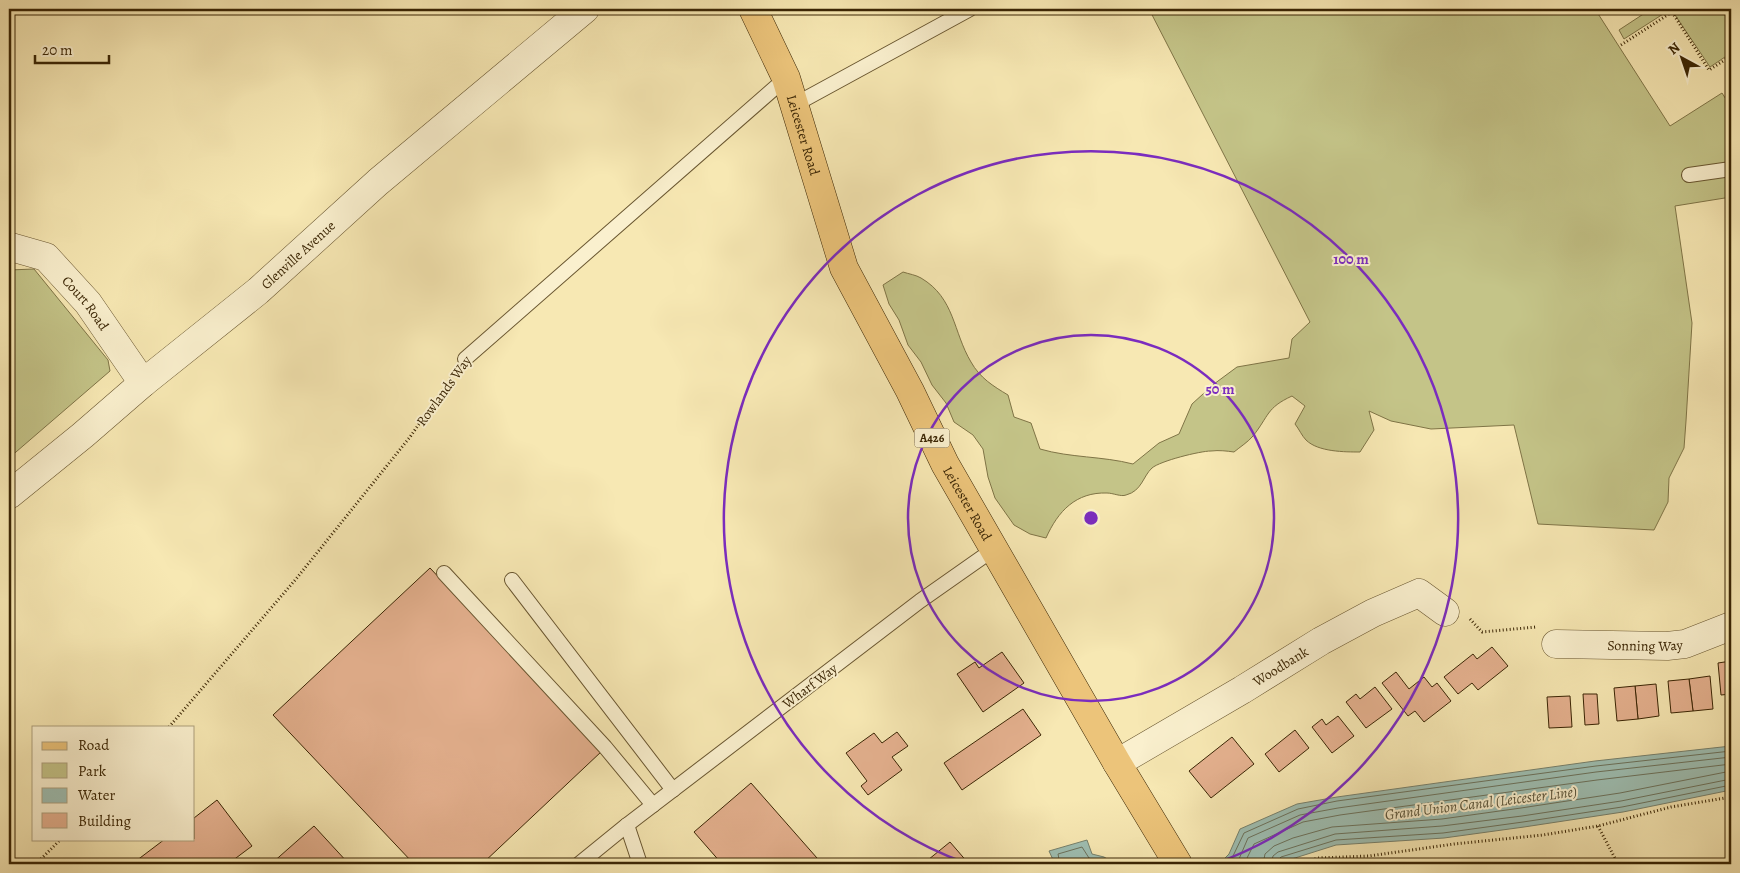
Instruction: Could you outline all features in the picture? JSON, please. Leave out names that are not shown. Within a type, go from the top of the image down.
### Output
[{"type":"main road","name":"Leicester Road","points":[[753,9],[786,78],[844,268],[910,391],[944,464],[1117,763],[1172,853]]},
{"type":"street","name":"Glenville Avenue","points":[[9,495],[83,435],[142,383],[258,290],[378,182],[585,9]]},
{"type":"street","name":"Court Road","points":[[9,249],[12,247],[46,257],[88,303],[142,383]]},
{"type":"street","name":"Woodbank","points":[[1117,763],[1242,690],[1321,641],[1373,613],[1419,593],[1444,612]]},
{"type":"street","name":"Sonning Way","points":[[1556,644],[1667,646],[1685,644],[1731,626]]},
{"type":"lane","points":[[794,105],[970,9]]},
{"type":"lane","name":"Rowlands Way","points":[[465,359],[786,78]]},
{"type":"lane","points":[[1688,175],[1731,169]]},
{"type":"lane","name":"Wharf Way","points":[[579,864],[627,825],[920,601],[994,549]]},
{"type":"lane","points":[[444,573],[605,747],[653,805]]},
{"type":"lane","points":[[512,580],[673,790]]},
{"type":"lane","points":[[627,825],[640,864]]},
{"type":"path","points":[[1621,45],[1678,9]]},
{"type":"path","points":[[1726,9],[1731,17]]},
{"type":"path","points":[[1672,12],[1709,70],[1731,56]]},
{"type":"path","name":"Rowlands Way","points":[[170,726],[296,579],[410,437],[465,359]]},
{"type":"path","points":[[1444,612],[1458,606],[1482,632],[1546,626],[1556,644]]},
{"type":"path","points":[[1298,864],[1318,858],[1369,856],[1454,844],[1543,835],[1598,826],[1671,807],[1731,797]]},
{"type":"path","points":[[1598,826],[1618,864]]},
{"type":"path","points":[[36,864],[60,840]]},
{"type":"green space","points":[[1149,9],[1595,9],[1670,126],[1722,93],[1731,107],[1731,197],[1675,206],[1692,323],[1686,421],[1684,448],[1669,478],[1668,502],[1654,530],[1538,524],[1514,425],[1431,429],[1391,421],[1369,411],[1374,430],[1360,452],[1332,451],[1317,447],[1303,437],[1295,424],[1305,406],[1292,396],[1277,404],[1253,436],[1234,452],[1206,451],[1171,460],[1152,468],[1139,487],[1131,493],[1122,496],[1109,493],[1096,494],[1077,500],[1069,505],[1056,519],[1046,538],[1030,534],[1014,525],[995,498],[988,477],[983,449],[973,435],[954,422],[946,403],[932,385],[921,362],[908,345],[899,320],[889,304],[883,285],[903,272],[919,277],[941,295],[952,316],[965,351],[978,373],[1008,395],[1014,417],[1031,423],[1040,449],[1133,464],[1159,443],[1179,434],[1192,404],[1237,367],[1289,358],[1292,339],[1310,322]]},
{"type":"green space","points":[[1651,9],[1671,9],[1624,39],[1619,30]]},
{"type":"green space","points":[[1671,9],[1721,9],[1731,24],[1731,53],[1710,67]]},
{"type":"green space","points":[[34,269],[108,360],[110,371],[9,458],[9,270]]},
{"type":"water","name":"Grand Union Canal (Leicester Line)","points":[[1731,746],[1731,790],[1623,812],[1524,827],[1444,838],[1336,845],[1276,864],[1219,864],[1229,854],[1240,829],[1297,804],[1595,761]]},
{"type":"water","points":[[1087,840],[1092,854],[1104,857],[1116,864],[1055,864],[1049,851]]},
{"type":"building","points":[[430,568],[602,751],[482,864],[412,864],[273,715]]},
{"type":"building","points":[[1492,647],[1508,666],[1478,690],[1472,683],[1458,694],[1444,677],[1473,654],[1477,659]]},
{"type":"building","points":[[1002,652],[1024,683],[983,712],[957,674],[975,662],[979,668]]},
{"type":"building","points":[[1731,661],[1731,694],[1721,695],[1718,663]]},
{"type":"building","points":[[1396,672],[1409,689],[1424,677],[1432,687],[1437,683],[1451,701],[1424,722],[1415,711],[1408,716],[1382,683]]},
{"type":"building","points":[[1710,676],[1713,709],[1693,711],[1689,679]]},
{"type":"building","points":[[1689,679],[1693,711],[1671,713],[1668,681]]},
{"type":"building","points":[[1656,684],[1659,716],[1638,719],[1635,686]]},
{"type":"building","points":[[1635,686],[1638,719],[1617,721],[1614,688]]},
{"type":"building","points":[[1375,687],[1392,709],[1366,728],[1346,702],[1356,694],[1360,699]]},
{"type":"building","points":[[1583,694],[1597,694],[1599,724],[1585,725]]},
{"type":"building","points":[[1570,696],[1572,727],[1549,728],[1547,697]]},
{"type":"building","points":[[1023,709],[1041,735],[962,790],[944,763]]},
{"type":"building","points":[[1338,716],[1354,736],[1332,753],[1312,727],[1322,719],[1326,725]]},
{"type":"building","points":[[1295,730],[1309,748],[1279,772],[1265,754]]},
{"type":"building","points":[[897,732],[908,746],[892,757],[902,770],[868,795],[861,786],[867,781],[846,753],[874,733],[882,743]]},
{"type":"building","points":[[1232,737],[1254,764],[1211,798],[1189,771]]},
{"type":"building","points":[[751,783],[817,858],[810,864],[722,864],[694,832]]},
{"type":"building","points":[[217,800],[252,846],[228,864],[132,864],[164,840],[195,840],[195,817]]},
{"type":"building","points":[[314,826],[349,864],[271,864]]},
{"type":"building","points":[[950,842],[969,864],[923,864]]}]
